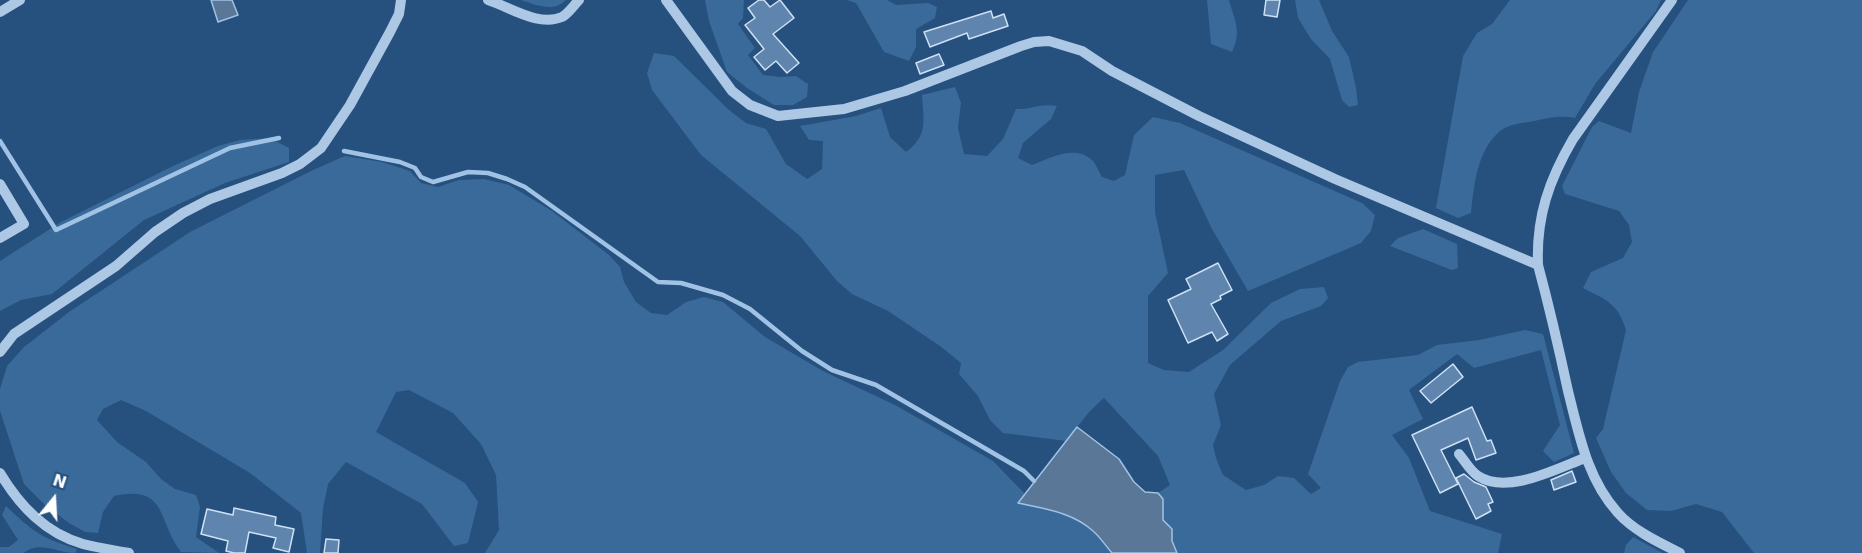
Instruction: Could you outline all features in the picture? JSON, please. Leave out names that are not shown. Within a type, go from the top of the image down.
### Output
[{"type":"street","points":[[0,12],[20,0]]},
{"type":"street","points":[[0,352],[14,334],[116,266],[155,232],[183,213],[210,199],[282,173],[300,164],[321,148],[346,113],[390,32],[399,14],[401,0]]},
{"type":"street","points":[[488,0],[525,15],[550,20],[563,16],[579,0]]},
{"type":"street","points":[[666,0],[732,91],[750,105],[778,116],[844,110],[905,91],[1021,46],[1049,41],[1082,51],[1112,71],[1199,116],[1335,179],[1538,265]]},
{"type":"street","points":[[1672,0],[1560,161],[1548,190],[1537,244],[1538,265],[1585,458],[1619,514],[1643,532],[1680,553]]},
{"type":"street","points":[[0,183],[24,224],[0,238]]},
{"type":"street","points":[[1459,454],[1476,475],[1489,482],[1508,483],[1524,480],[1585,458]]},
{"type":"street","points":[[0,473],[17,499],[34,518],[82,544],[129,553]]},
{"type":"shaded area","points":[[211,0],[232,0],[238,15],[218,22]]},
{"type":"shaded area","points":[[521,0],[566,0],[550,7],[538,6]]},
{"type":"shaded area","points":[[705,0],[744,0],[743,18],[738,24],[755,48],[748,55],[763,75],[796,76],[808,84],[807,97],[793,105],[774,105],[727,72],[709,21]]},
{"type":"shaded area","points":[[847,0],[887,0],[896,5],[928,3],[937,7],[935,18],[916,29],[916,47],[909,61],[884,52],[856,3]]},
{"type":"shaded area","points":[[1207,0],[1229,0],[1237,32],[1232,52],[1211,44]]},
{"type":"shaded area","points":[[1295,0],[1319,0],[1332,31],[1349,57],[1358,105],[1349,107],[1342,100],[1330,59],[1311,39],[1298,18]]},
{"type":"shaded area","points":[[1510,0],[1661,0],[1656,11],[1595,84],[1575,118],[1554,117],[1516,124],[1499,132],[1481,159],[1471,213],[1458,218],[1436,208],[1463,56],[1477,33],[1492,24]]},
{"type":"shaded area","points":[[1688,0],[1862,0],[1862,553],[1754,553],[1722,512],[1696,504],[1671,511],[1647,510],[1626,493],[1611,472],[1596,438],[1603,429],[1626,330],[1619,314],[1610,303],[1583,288],[1591,272],[1623,258],[1632,242],[1629,225],[1619,211],[1565,194],[1562,186],[1592,127],[1599,121],[1631,133],[1639,92],[1653,52]]},
{"type":"shaded area","points":[[654,53],[674,56],[729,110],[746,123],[766,129],[786,164],[807,179],[822,169],[823,141],[809,140],[800,126],[856,116],[881,108],[890,137],[906,152],[918,139],[923,126],[922,95],[955,87],[961,103],[958,128],[964,154],[987,156],[1003,139],[1016,109],[1045,105],[1057,106],[1051,119],[1023,143],[1018,158],[1032,165],[1062,154],[1078,153],[1092,160],[1102,177],[1114,181],[1125,175],[1134,135],[1153,117],[1180,123],[1362,203],[1375,215],[1371,231],[1361,243],[1248,291],[1212,229],[1184,170],[1155,175],[1155,212],[1168,273],[1148,296],[1148,363],[1164,370],[1189,372],[1223,350],[1271,303],[1300,289],[1324,287],[1328,298],[1321,306],[1281,321],[1230,365],[1214,394],[1221,425],[1213,445],[1216,458],[1223,475],[1246,490],[1264,485],[1278,476],[1294,478],[1311,494],[1321,488],[1308,474],[1340,381],[1348,367],[1358,362],[1418,355],[1437,345],[1479,340],[1525,330],[1543,334],[1574,453],[1554,462],[1543,451],[1560,425],[1541,350],[1474,368],[1457,354],[1409,390],[1423,419],[1392,435],[1409,458],[1430,511],[1502,534],[1498,553],[1177,553],[1172,541],[1172,529],[1163,520],[1163,499],[1158,493],[1170,485],[1158,456],[1104,398],[1090,411],[1066,441],[1003,433],[990,420],[978,396],[959,374],[961,363],[888,311],[852,294],[837,281],[800,236],[701,155],[652,90],[647,73]]},
{"type":"shaded area","points":[[270,138],[289,148],[289,162],[225,183],[144,220],[52,294],[21,300],[0,311],[0,261],[61,222],[173,166],[218,146],[240,140]]},
{"type":"shaded area","points":[[345,156],[382,162],[410,171],[421,183],[438,187],[459,180],[484,179],[509,185],[552,211],[609,255],[620,267],[624,282],[636,302],[651,313],[667,315],[686,302],[704,297],[723,302],[765,337],[823,371],[897,406],[993,461],[1025,494],[1019,503],[1058,512],[1077,520],[1096,533],[1112,553],[485,553],[499,530],[496,475],[481,444],[453,413],[409,390],[396,392],[376,432],[465,483],[478,502],[468,543],[454,546],[422,504],[346,462],[328,484],[323,509],[320,553],[307,553],[301,513],[250,473],[146,411],[121,400],[103,409],[97,420],[117,442],[146,462],[161,479],[175,489],[196,495],[200,507],[196,537],[219,553],[181,552],[159,508],[153,500],[144,495],[114,496],[103,512],[98,533],[85,532],[45,505],[24,484],[0,411],[0,389],[7,366],[24,347],[69,312],[190,232]]},
{"type":"shaded area","points":[[1423,229],[1457,244],[1458,268],[1452,270],[1390,246],[1398,238]]},
{"type":"shaded area","points":[[1077,427],[1119,459],[1134,482],[1145,492],[1158,493],[1163,499],[1163,520],[1172,529],[1172,541],[1177,553],[1112,553],[1096,533],[1076,519],[1058,512],[1018,503]]},
{"type":"shaded area","points":[[6,506],[38,533],[77,549],[75,553],[42,547],[30,549],[24,553],[0,553],[0,547],[9,547],[18,540],[2,515]]},
{"type":"shaded area","points":[[1633,537],[1663,553],[1624,553],[1626,545]]},
{"type":"building","points":[[759,0],[764,0],[770,7],[780,0],[794,18],[773,34],[799,63],[787,73],[776,61],[765,70],[754,57],[764,49],[745,25],[755,18],[748,8]]},
{"type":"building","points":[[1266,0],[1280,0],[1277,17],[1264,15]]},
{"type":"building","points":[[991,11],[993,18],[1004,14],[1008,26],[969,39],[967,33],[930,47],[924,32]]},
{"type":"building","points":[[939,54],[944,65],[920,74],[916,63]]},
{"type":"building","points":[[1218,263],[1232,290],[1211,304],[1228,334],[1217,341],[1212,332],[1188,343],[1168,300],[1191,289],[1186,279]]},
{"type":"building","points":[[1453,364],[1463,377],[1431,403],[1420,391]]},
{"type":"building","points":[[1472,407],[1487,441],[1491,440],[1496,453],[1476,460],[1468,438],[1441,450],[1458,484],[1440,493],[1412,435]]},
{"type":"building","points":[[1572,471],[1576,482],[1554,490],[1551,480]]},
{"type":"building","points":[[1464,474],[1474,482],[1486,487],[1493,502],[1488,504],[1491,511],[1476,519],[1456,478]]},
{"type":"building","points":[[234,508],[276,517],[275,525],[294,529],[289,552],[273,548],[276,538],[249,532],[245,553],[234,553],[226,551],[228,541],[201,534],[207,509],[233,515]]},
{"type":"building","points":[[326,539],[339,540],[338,553],[324,553]]},
{"type":"waterway","points":[[0,141],[56,230],[230,148],[279,138]]},
{"type":"waterway","points":[[344,151],[400,162],[415,168],[421,177],[433,182],[468,172],[488,173],[525,187],[658,282],[681,283],[723,295],[750,309],[802,351],[832,370],[876,385],[1024,471],[1034,481]]}]
